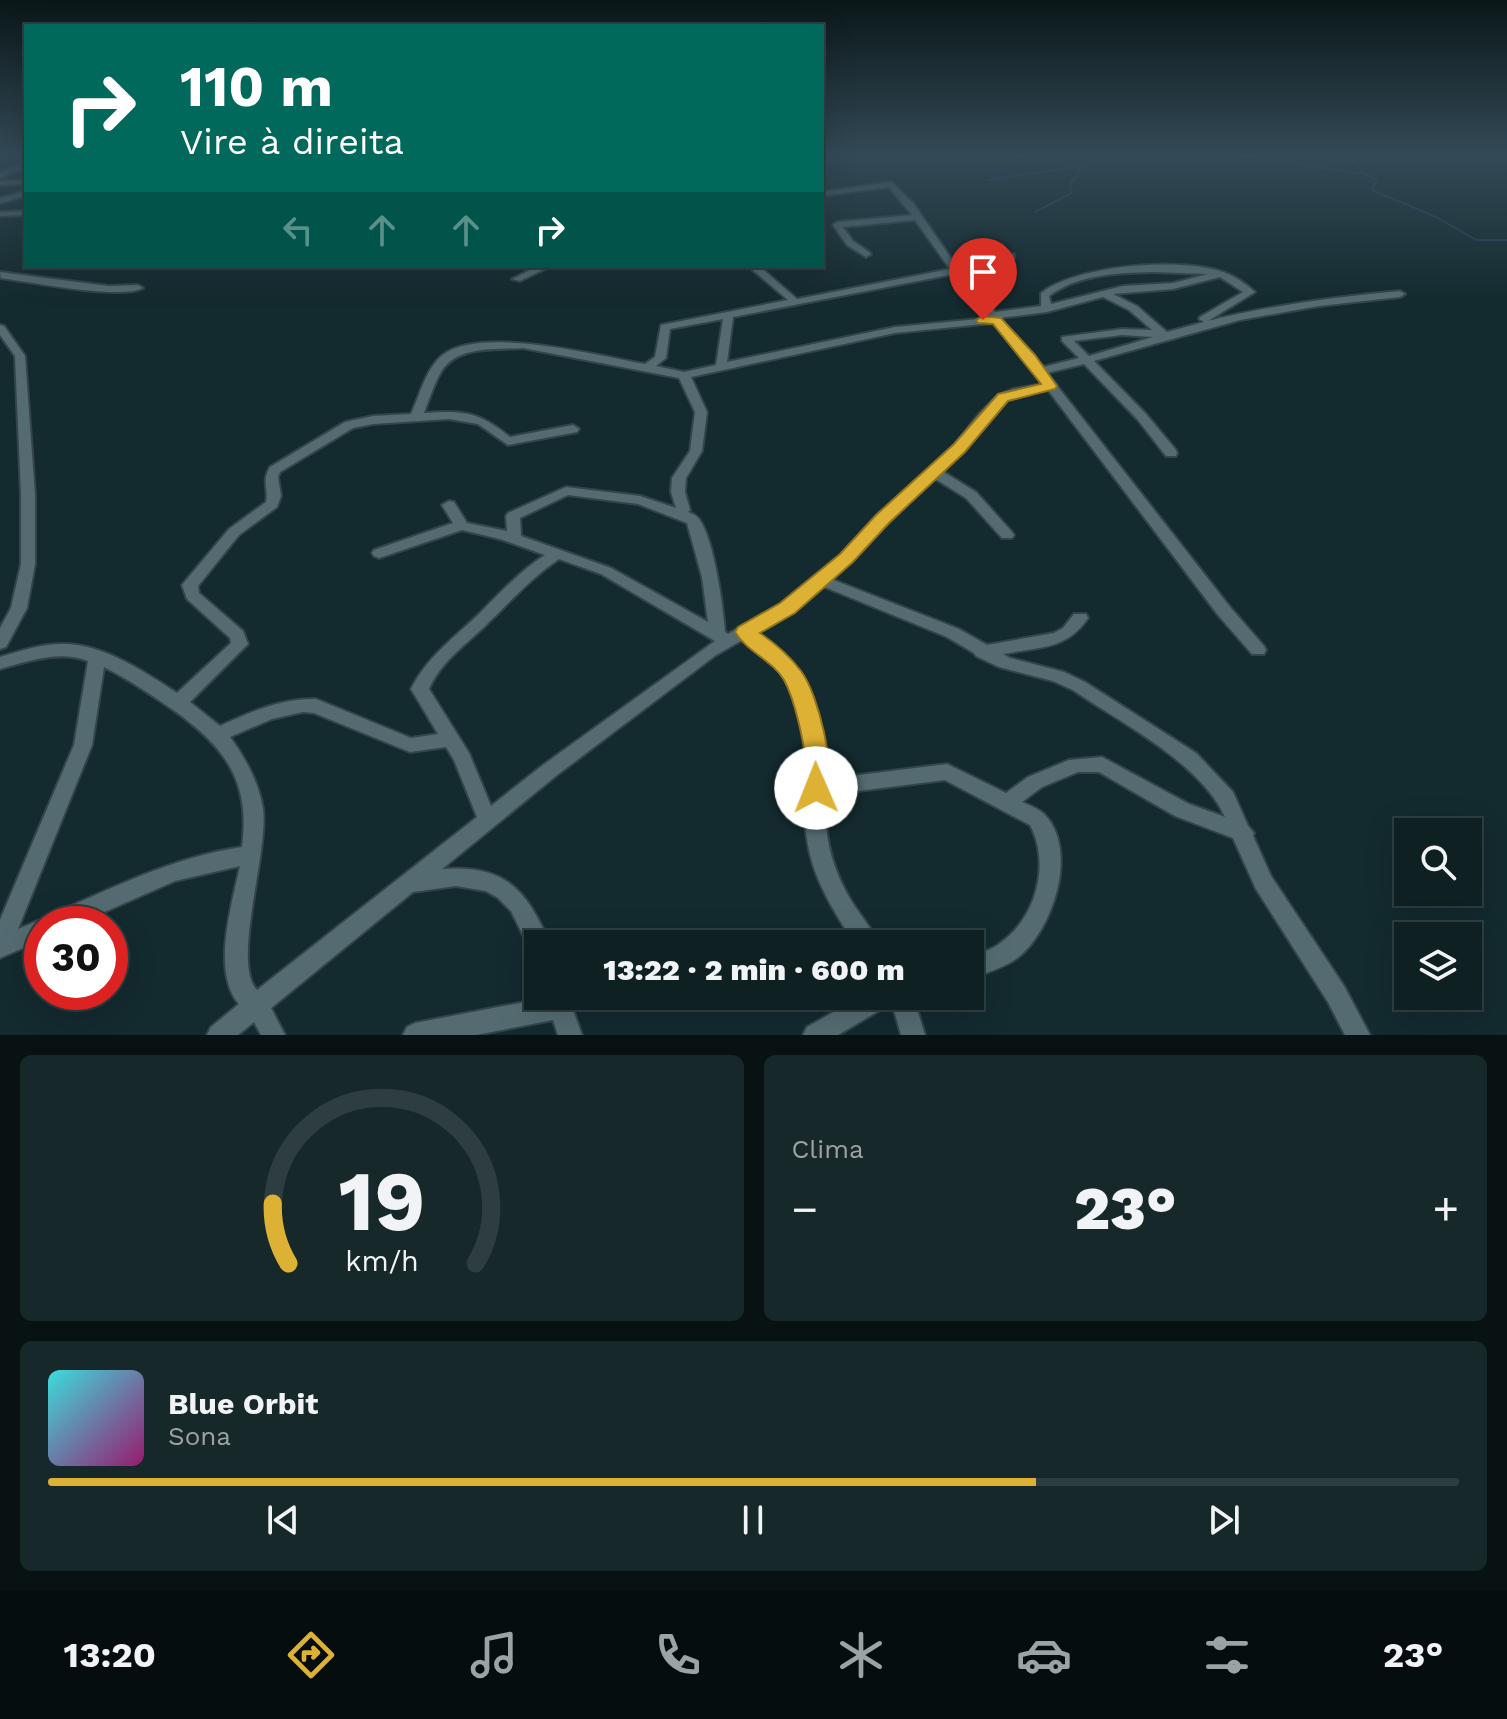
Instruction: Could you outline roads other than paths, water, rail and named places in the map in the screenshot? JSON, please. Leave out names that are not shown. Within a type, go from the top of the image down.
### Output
[{"type":"street","points":[[907,203],[955,269],[1082,424],[1224,611],[1258,650]]},
{"type":"street","points":[[0,214],[24,213]]},
{"type":"street","points":[[866,254],[850,243],[837,225],[918,217]]},
{"type":"street","points":[[649,367],[660,358],[665,327],[1011,256]]},
{"type":"street","points":[[1047,309],[1044,295],[1051,288],[1089,275],[1155,267],[1222,274],[1250,292],[1187,330]]},
{"type":"street","points":[[517,279],[542,268]]},
{"type":"street","points":[[755,268],[793,300]]},
{"type":"street","points":[[417,415],[436,370],[448,356],[460,350],[523,345],[684,375],[895,330],[995,318],[1047,309],[1127,288],[1184,284],[1222,274]]},
{"type":"street","points":[[0,276],[109,289],[138,288]]},
{"type":"street","points":[[1039,371],[1087,362],[1187,330],[1317,301],[1400,294]]},
{"type":"street","points":[[1107,295],[1133,308],[1164,336]]},
{"type":"street","points":[[722,366],[720,356],[727,335],[729,313]]},
{"type":"street","points":[[0,328],[20,356],[28,550],[19,608],[0,643]]},
{"type":"street","points":[[1164,336],[1122,332],[1066,339],[1142,417],[1171,453]]},
{"type":"street","points":[[680,514],[683,510],[678,492],[679,478],[696,451],[701,412],[684,375]]},
{"type":"street","points":[[219,1035],[487,819],[722,637],[745,632],[787,608],[934,472],[1003,397],[1050,386]]},
{"type":"street","points":[[177,704],[240,644],[237,635],[192,595],[190,585],[234,532],[272,504],[271,477],[275,470],[349,425],[417,415],[449,415],[482,421],[508,441],[573,429]]},
{"type":"street","points":[[934,472],[971,495],[1007,535]]},
{"type":"street","points":[[514,538],[513,516],[559,497],[566,491],[616,495],[680,514],[693,521],[705,555],[722,637]]},
{"type":"street","points":[[449,505],[462,526]]},
{"type":"street","points":[[379,553],[462,526],[514,538],[606,571],[722,637]]},
{"type":"street","points":[[487,819],[462,758],[420,689],[436,662],[483,620],[520,580],[557,554]]},
{"type":"street","points":[[820,580],[953,633],[1005,663],[1058,676],[1079,686],[1189,758],[1226,798],[1263,882],[1336,994],[1358,1035]]},
{"type":"street","points":[[982,652],[1058,638],[1069,632],[1080,618]]},
{"type":"street","points":[[745,632],[775,654],[795,678],[814,740],[818,768],[813,813],[818,847],[834,890],[859,930]]},
{"type":"street","points":[[0,663],[68,650],[97,658],[133,675],[218,735],[248,786],[253,832],[242,895],[237,972],[241,990],[257,1006],[273,1035]]},
{"type":"street","points":[[0,947],[83,745],[97,658]]},
{"type":"street","points":[[218,735],[287,706],[303,704],[316,706],[410,745],[450,739]]},
{"type":"street","points":[[1007,803],[1035,782],[1076,765],[1102,764],[1182,810],[1244,833]]},
{"type":"street","points":[[816,788],[947,772],[1037,819],[1046,832],[1051,850],[1043,903],[1026,934],[1007,952],[984,962]]},
{"type":"street","points":[[96,906],[206,861],[251,855]]},
{"type":"street","points":[[409,884],[439,877],[470,877],[499,885],[520,906],[532,930]]},
{"type":"street","points":[[0,947],[24,937]]},
{"type":"street","points":[[415,1035],[524,1010]]},
{"type":"street","points":[[562,1010],[570,1035]]},
{"type":"street","points":[[815,1035],[859,1010]]},
{"type":"street","points":[[906,1010],[913,1035]]},
{"type":"waterway","points":[[1035,212],[1052,203]]},
{"type":"waterway","points":[[1404,203],[1436,217],[1476,240],[1507,240]]}]
